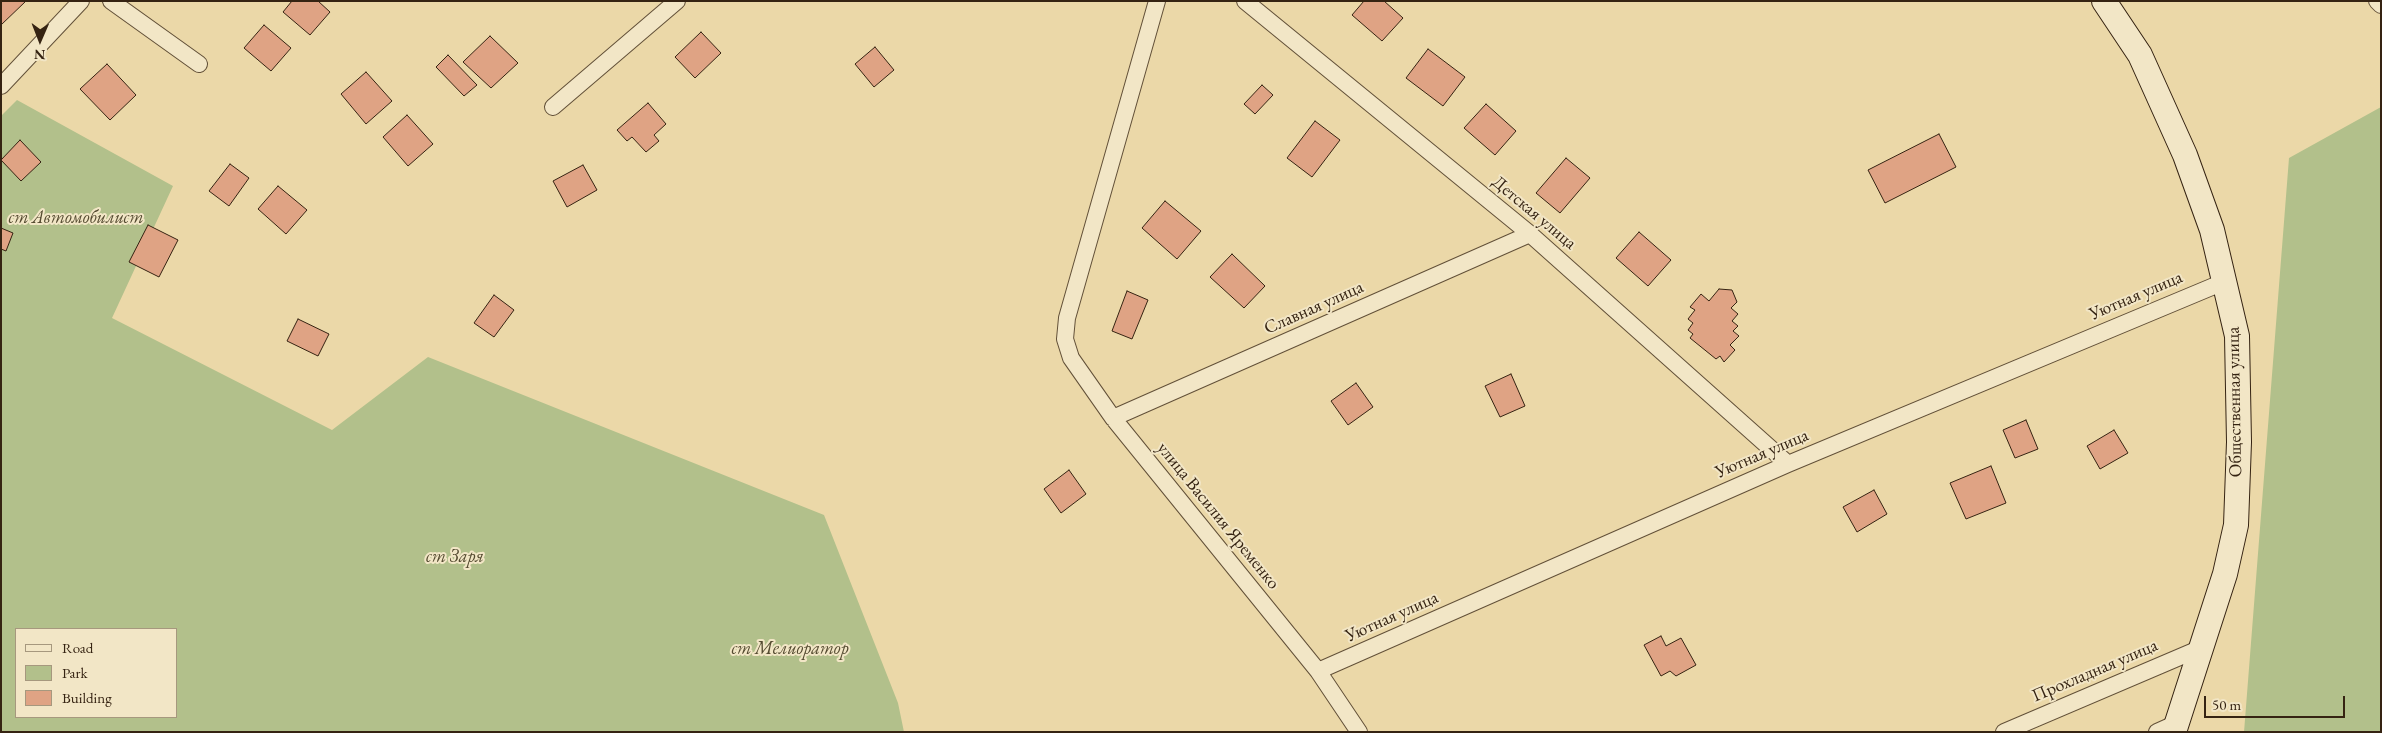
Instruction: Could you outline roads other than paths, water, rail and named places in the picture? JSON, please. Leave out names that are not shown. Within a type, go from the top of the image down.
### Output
[{"type":"main road","name":"Общественная улица","points":[[2104,1],[2140,55],[2186,155],[2212,230],[2226,280],[2237,336],[2239,442],[2236,525],[2225,574],[2201,648],[2169,729]]},
{"type":"street","points":[[1,86],[81,1]]},
{"type":"street","points":[[111,1],[199,64]]},
{"type":"street","points":[[553,107],[677,1]]},
{"type":"street","name":"улица Василия Яременко","points":[[1157,1],[1067,318],[1065,339],[1071,358],[1113,418],[1318,671],[1359,732]]},
{"type":"street","name":"Детская улица","points":[[1245,1],[1530,234],[1788,464]]},
{"type":"street","points":[[2377,1],[2381,6]]},
{"type":"street","name":"Славная улица","points":[[1113,418],[1530,234]]},
{"type":"street","name":"Уютная улица","points":[[1318,671],[1788,464],[2226,280]]},
{"type":"street","name":"Прохладная улица","points":[[2004,732],[2201,648]]},
{"type":"park label","name":"ст Автомобилист","points":[[76,218]]},
{"type":"park label","name":"ст Заря","points":[[455,557]]},
{"type":"park label","name":"ст Мелиоратор","points":[[790,649]]}]
